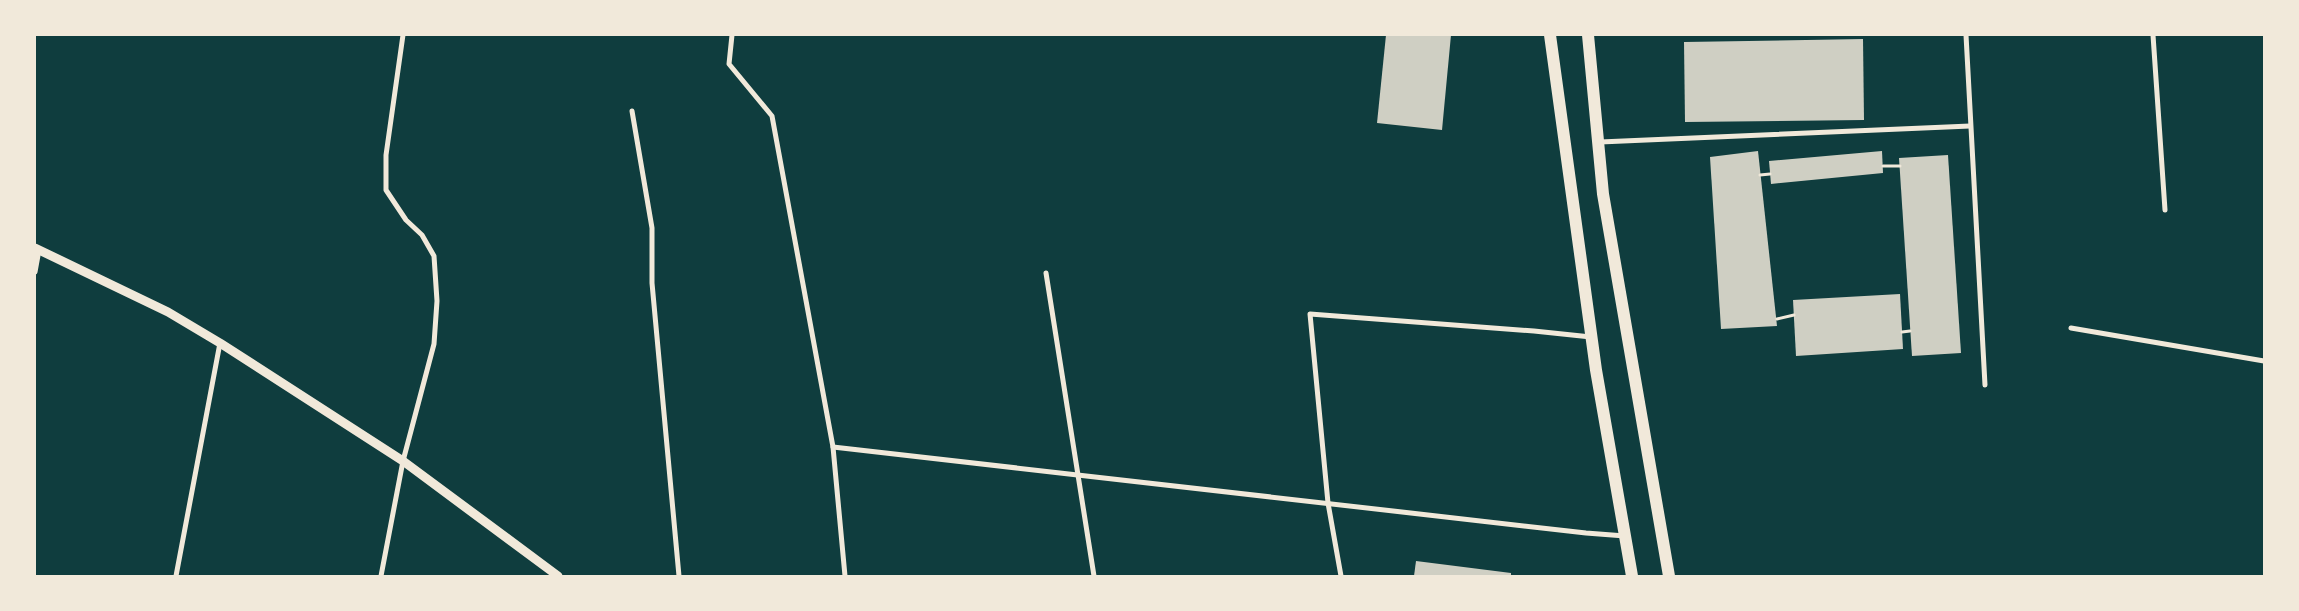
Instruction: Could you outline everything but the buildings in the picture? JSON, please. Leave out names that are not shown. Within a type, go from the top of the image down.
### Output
[{"type":"main road","points":[[1550,35],[1591,338],[1632,576]]},
{"type":"main road","points":[[1588,35],[1603,194],[1668,576]]},
{"type":"street","points":[[382,576],[403,461],[434,344],[437,301],[434,256],[422,235],[406,220],[386,190],[386,154],[403,35]]},
{"type":"street","points":[[732,35],[729,64],[772,116],[833,447],[845,576]]},
{"type":"street","points":[[1966,35],[1985,385]]},
{"type":"street","points":[[2153,35],[2165,210]]},
{"type":"street","points":[[632,112],[652,228],[652,283],[679,576]]},
{"type":"street","points":[[1597,142],[1970,126]]},
{"type":"street","points":[[35,272],[37,249],[168,312],[220,343],[403,461],[558,576]]},
{"type":"street","points":[[1046,273],[1094,576]]},
{"type":"street","points":[[1341,576],[1328,503],[1310,314],[1534,331],[1591,338]]},
{"type":"street","points":[[2071,328],[2264,361]]},
{"type":"street","points":[[176,576],[220,343]]},
{"type":"street","points":[[833,447],[1626,536]]},
{"type":"path","points":[[1883,166],[1900,166]]},
{"type":"path","points":[[1760,176],[1770,174]]},
{"type":"path","points":[[1776,319],[1794,315]]},
{"type":"path","points":[[1902,332],[1910,331]]}]
